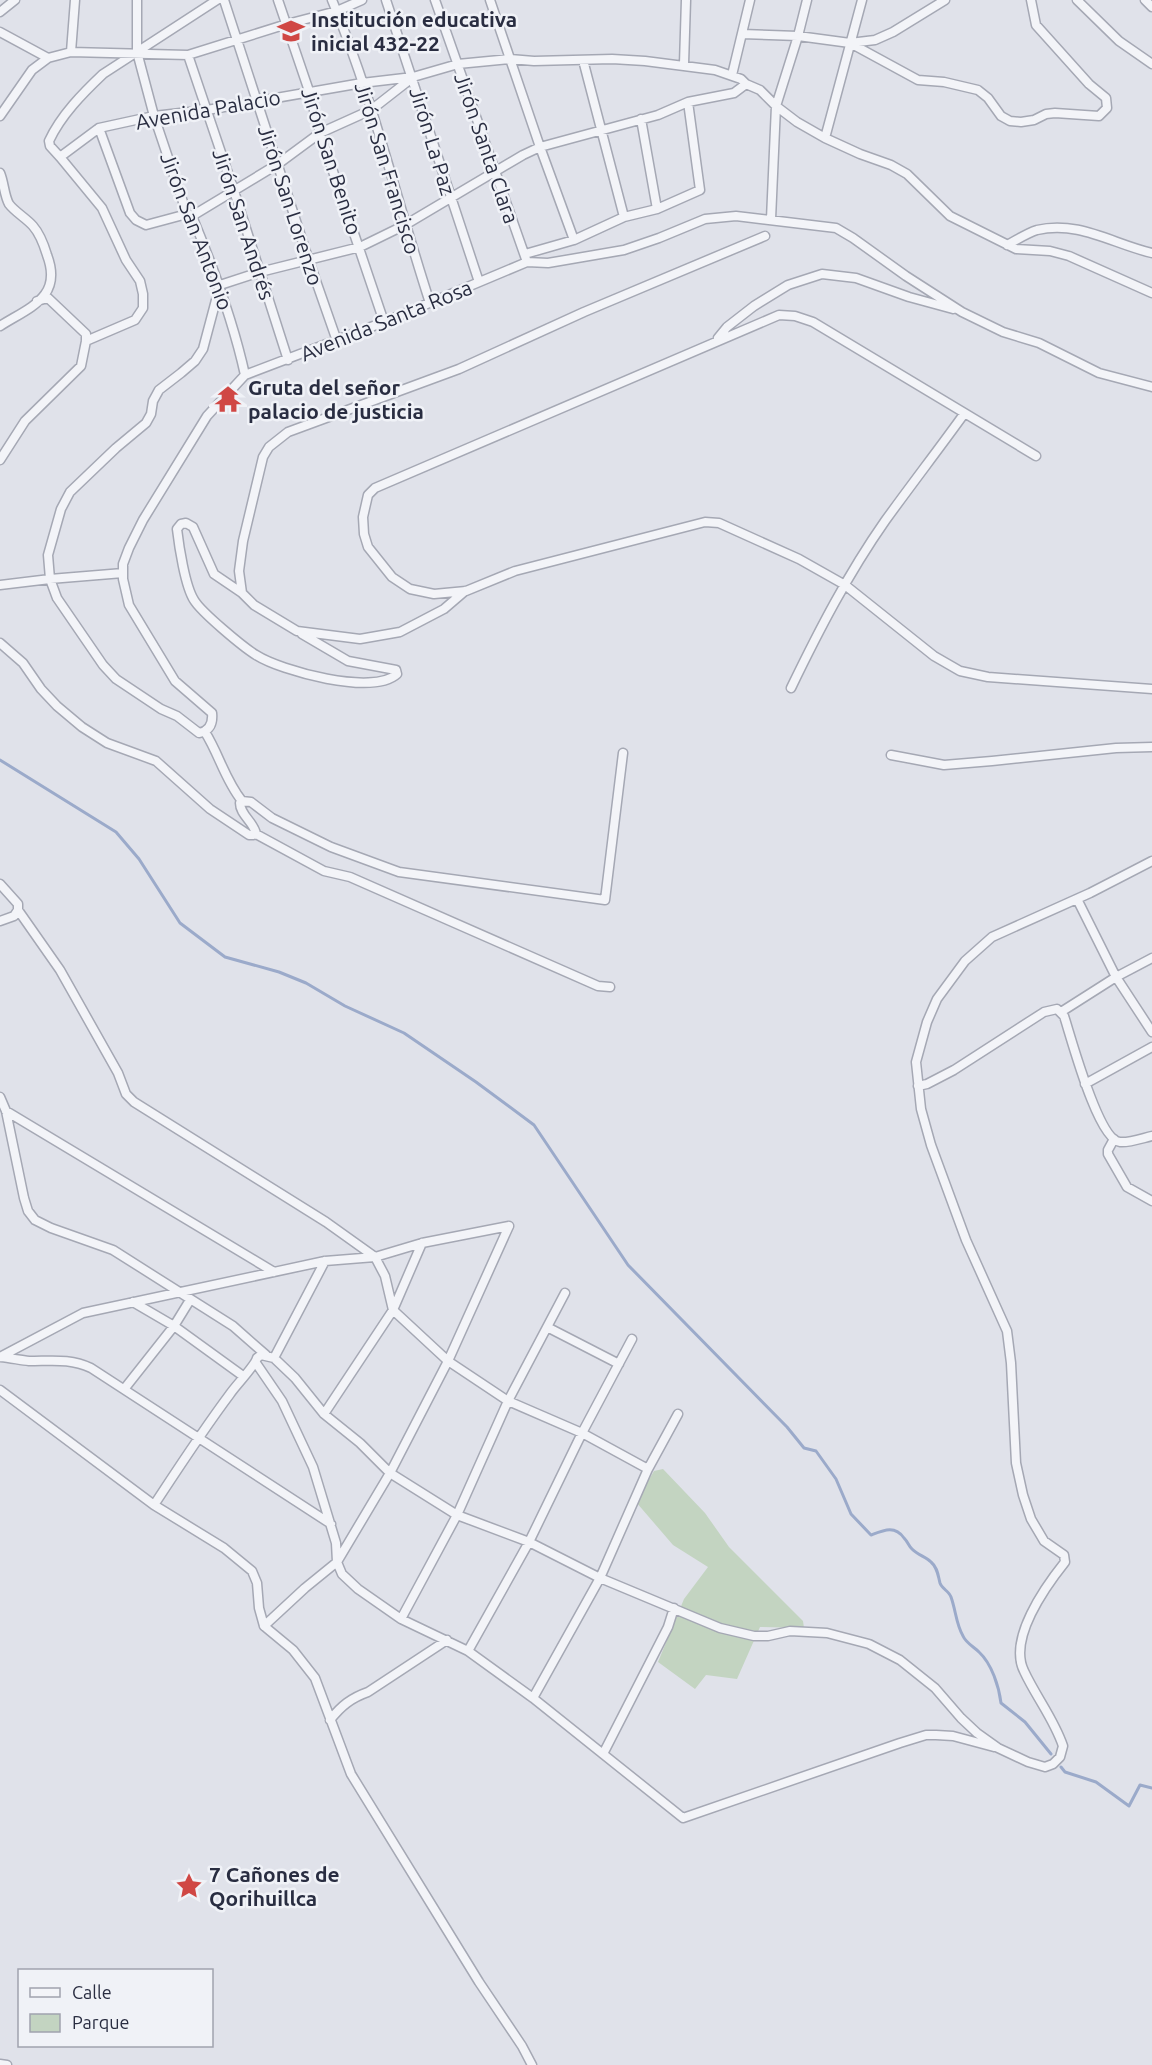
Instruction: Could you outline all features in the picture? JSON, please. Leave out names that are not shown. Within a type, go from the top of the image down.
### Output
[{"type":"street","points":[[0,12],[15,0]]},
{"type":"street","points":[[71,52],[75,0]]},
{"type":"street","name":"Jirón San Antonio","points":[[137,0],[137,52],[154,116],[189,215],[220,285],[237,337],[245,375]]},
{"type":"street","points":[[86,341],[135,320],[143,308],[143,294],[140,281],[126,260],[102,208],[50,146],[49,141],[56,127],[87,89],[104,74],[217,0]]},
{"type":"street","name":"Jirón San Lorenzo","points":[[224,0],[337,341]]},
{"type":"street","name":"Jirón San Benito","points":[[278,0],[384,322]]},
{"type":"street","name":"Jirón San Francisco","points":[[332,0],[371,110],[430,303]]},
{"type":"street","points":[[0,116],[32,70],[48,58],[71,52],[188,55],[337,11],[362,0]]},
{"type":"street","name":"Jirón La Paz","points":[[386,0],[478,282]]},
{"type":"street","name":"Jirón Santa Clara","points":[[435,0],[526,258]]},
{"type":"street","points":[[490,0],[574,240]]},
{"type":"street","points":[[684,64],[686,0]]},
{"type":"street","points":[[732,75],[750,0]]},
{"type":"street","points":[[771,219],[776,106],[807,0]]},
{"type":"street","points":[[825,138],[862,0]]},
{"type":"street","points":[[742,34],[798,36],[850,43],[874,40],[893,32],[945,0]]},
{"type":"street","points":[[850,43],[918,81],[944,82],[978,90],[988,98],[1001,116],[1010,121],[1021,122],[1054,113],[1099,116],[1107,108],[1106,98],[1089,84],[1036,26],[1031,0]]},
{"type":"street","points":[[1077,0],[1119,41],[1152,64]]},
{"type":"street","points":[[1145,0],[1152,7]]},
{"type":"street","points":[[0,32],[48,58]]},
{"type":"street","name":"Jirón San Andrés","points":[[188,55],[288,360]]},
{"type":"street","name":"Avenida Palacio","points":[[60,157],[99,128],[154,116],[207,110],[309,91],[413,77],[458,64],[510,59],[534,61],[634,60],[684,64],[741,79],[746,84],[760,90],[797,122],[825,138],[891,165],[907,174],[950,216],[1007,245],[1016,249],[1050,251],[1069,256],[1152,293]]},
{"type":"street","points":[[583,60],[624,217]]},
{"type":"street","points":[[99,128],[130,213],[136,220],[146,225],[189,215],[234,191],[278,164],[320,133],[371,110],[413,77]]},
{"type":"street","points":[[245,375],[218,402],[200,427],[143,520],[123,564],[129,605],[175,681],[212,713],[213,720],[205,732],[199,733],[177,716],[161,709],[116,680],[90,648],[57,598],[50,579],[48,555],[61,509],[70,492],[146,423],[159,390],[195,361],[203,349],[220,285],[360,248],[405,225],[540,147],[658,116],[688,102],[734,93],[746,84]]},
{"type":"street","points":[[526,258],[574,240],[624,217],[657,209],[700,190],[688,102]]},
{"type":"street","points":[[641,119],[657,209]]},
{"type":"street","points":[[0,172],[8,203],[33,226],[41,238],[52,273],[52,284],[48,291],[25,311],[0,326]]},
{"type":"street","points":[[526,258],[548,263],[624,250],[705,219],[736,216],[836,228],[962,312],[1003,332],[1047,346],[1099,373],[1152,387]]},
{"type":"street","points":[[1007,245],[1035,231],[1060,226],[1079,229],[1152,253]]},
{"type":"street","points":[[242,593],[240,572],[243,541],[263,457],[269,447],[288,432],[459,369],[584,312],[765,236]]},
{"type":"street","name":"Avenida Santa Rosa","points":[[245,375],[430,303],[526,258]]},
{"type":"street","points":[[716,341],[727,327],[754,306],[788,285],[822,274],[856,278],[909,297],[962,312]]},
{"type":"street","points":[[0,460],[25,421],[81,366],[86,334],[48,298],[37,301]]},
{"type":"street","points":[[1036,456],[813,322],[795,316],[779,315],[375,488],[368,495],[363,517],[364,534],[368,547],[392,577],[410,589],[434,594],[466,591],[515,571],[705,522],[719,522],[799,559],[845,585],[924,649],[960,671],[988,677],[1152,689]]},
{"type":"street","points":[[791,688],[819,629],[845,585],[885,522],[964,414]]},
{"type":"street","points":[[186,523],[193,527],[214,574],[242,593],[254,605],[348,661],[396,670],[397,674],[387,680],[349,683],[298,672],[256,655],[201,609],[193,599],[178,542],[177,529],[181,524],[186,523]]},
{"type":"street","points":[[0,585],[123,573]]},
{"type":"street","points":[[297,631],[360,639],[400,632],[444,609],[466,591]]},
{"type":"street","points":[[0,643],[23,663],[41,689],[57,706],[82,727],[107,743],[156,761],[210,809],[249,836],[256,834],[324,871],[350,877],[598,986],[610,987]]},
{"type":"street","points":[[205,732],[216,748],[232,789],[242,801],[251,802],[272,818],[331,847],[399,872],[605,900],[623,753]]},
{"type":"street","points":[[891,755],[944,765],[1116,748],[1152,747]]},
{"type":"street","points":[[242,801],[240,808],[254,826],[256,834]]},
{"type":"street","points":[[0,1097],[6,1111],[24,1198],[28,1211],[35,1220],[113,1251],[233,1326],[295,1378],[324,1414],[360,1443],[390,1473],[457,1515],[529,1542],[600,1578],[720,1628],[738,1634],[768,1636],[790,1631],[827,1632],[869,1644],[900,1660],[935,1688],[961,1718],[999,1748],[1028,1762],[1045,1767],[1053,1764],[1060,1757],[1063,1746],[1059,1733],[1023,1669],[1019,1652],[1034,1606],[1065,1562],[1064,1555],[1044,1540],[1031,1519],[1023,1495],[1016,1462],[1007,1331],[966,1240],[931,1144],[921,1109],[916,1062],[927,1022],[937,999],[965,961],[992,937],[1077,899],[1152,861]]},
{"type":"street","points":[[0,884],[18,904],[18,910],[14,916],[0,921]]},
{"type":"street","points":[[1077,899],[1116,977],[1152,1032]]},
{"type":"street","points":[[18,910],[60,970],[118,1073],[126,1094],[134,1102],[326,1222],[375,1257],[385,1276],[393,1310],[448,1361],[508,1401],[582,1433],[648,1469]]},
{"type":"street","points":[[1061,1012],[1116,977],[1152,958]]},
{"type":"street","points":[[918,1086],[927,1084],[954,1070],[1044,1011],[1057,1009],[1064,1016],[1085,1084],[1102,1124],[1119,1142],[1152,1136]]},
{"type":"street","points":[[1085,1084],[1152,1047]]},
{"type":"street","points":[[6,1111],[274,1272]]},
{"type":"street","points":[[1114,1139],[1108,1154],[1123,1183],[1152,1201]]},
{"type":"street","points":[[0,1357],[83,1313],[325,1261],[375,1257],[422,1243],[509,1226],[448,1361],[390,1473],[337,1562],[264,1626]]},
{"type":"street","points":[[324,1414],[393,1310],[422,1243]]},
{"type":"street","points":[[270,1357],[325,1261]]},
{"type":"street","points":[[401,1619],[457,1515],[508,1401],[565,1293]]},
{"type":"street","points":[[125,1389],[174,1326],[190,1299]]},
{"type":"street","points":[[133,1302],[174,1326],[243,1376]]},
{"type":"street","points":[[547,1327],[619,1364]]},
{"type":"street","points":[[468,1651],[529,1542],[582,1433],[632,1339]]},
{"type":"street","points":[[154,1505],[198,1438],[243,1376],[256,1363],[257,1358],[261,1355],[270,1357]]},
{"type":"street","points":[[0,1357],[27,1360],[68,1360],[79,1363],[125,1389],[331,1524]]},
{"type":"street","points":[[256,1363],[278,1394],[313,1467],[331,1524],[336,1543],[337,1562],[342,1574],[358,1589],[401,1619],[468,1651],[533,1698],[683,1818],[926,1735],[953,1736],[999,1748]]},
{"type":"street","points":[[0,1390],[154,1505],[224,1548],[252,1571],[257,1583],[259,1608],[264,1626],[293,1650],[315,1678],[351,1774],[532,2065]]},
{"type":"street","points":[[533,1698],[600,1578],[648,1469],[678,1414]]},
{"type":"street","points":[[603,1754],[668,1627],[674,1608]]},
{"type":"street","points":[[330,1720],[341,1706],[354,1697],[368,1692],[447,1640]]},
{"type":"street","points":[[0,2064],[7,2065]]},
{"type":"green space","points":[[663,1469],[705,1513],[729,1547],[803,1621],[804,1628],[760,1627],[737,1679],[706,1675],[695,1689],[658,1662],[684,1599],[708,1567],[673,1545],[636,1502],[654,1471]]},
{"type":"waterway","points":[[0,760],[116,832],[139,859],[180,923],[225,957],[279,972],[306,983],[345,1006],[404,1033],[534,1125],[628,1265],[787,1427],[804,1448],[816,1451],[836,1479],[851,1514],[871,1535],[885,1530],[897,1531],[912,1549],[933,1564],[941,1585],[951,1597],[964,1638],[984,1657],[991,1669],[997,1683],[1001,1703],[1025,1722],[1051,1754]]},
{"type":"waterway","points":[[1061,1767],[1065,1772],[1096,1782],[1129,1806],[1140,1785],[1152,1788]]},
{"type":"place","name":"Institución educativa inicial 432-22","points":[[291,31]]},
{"type":"place","name":"Gruta del señor palacio de justicia","points":[[228,399]]},
{"type":"place","name":"7 Cañones de Qorihuillca","points":[[189,1886]]}]
